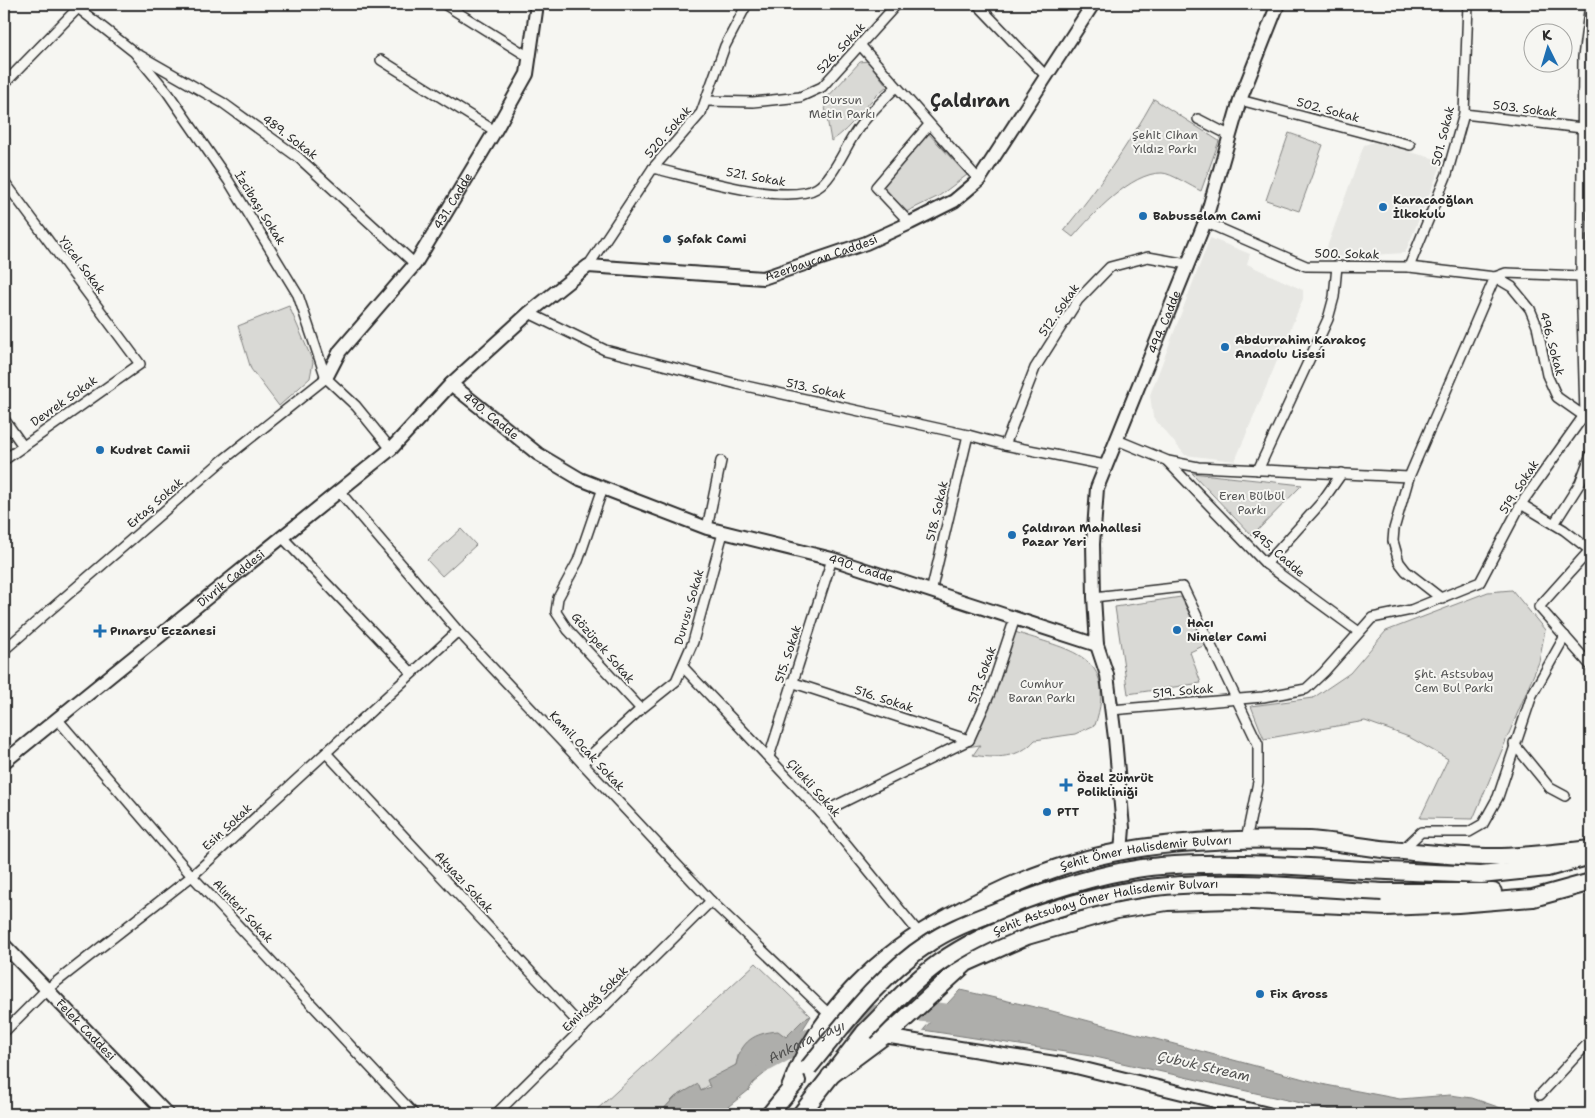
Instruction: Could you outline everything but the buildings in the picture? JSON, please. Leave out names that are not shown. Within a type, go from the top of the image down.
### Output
[{"type":"highway","name":"Şehit Ömer Halisdemir Bulvarı","points":[[770,1114],[803,1067],[828,1020],[857,984],[886,958],[919,933],[1010,887],[1067,865],[1121,852],[1195,843],[1246,840],[1311,840],[1400,851],[1500,857],[1591,849]]},
{"type":"highway","points":[[1195,843],[1180,851],[1174,859],[1172,871],[1177,888],[1186,897],[1199,901]]},
{"type":"highway","points":[[1121,852],[1141,855],[1153,870],[1152,889],[1133,906],[1107,898],[1099,883],[1102,866],[1121,852]]},
{"type":"highway","name":"Şehit Ömer Halisdemir Bulvarı","points":[[803,1067],[896,969],[929,943],[974,920],[1028,898],[1094,879],[1159,866],[1222,863],[1481,875],[1547,868],[1591,856]]},
{"type":"highway","points":[[1067,865],[1080,867],[1093,888],[1094,896],[1090,910],[1078,920]]},
{"type":"highway","points":[[801,1114],[830,1076],[889,1031],[966,963],[1000,946],[1078,920],[1133,906],[1199,901],[1324,903],[1386,907],[1458,904],[1533,898],[1591,880]]},
{"type":"highway","name":"Şehit Astsubay Ömer Halisdemir Bulvarı","points":[[830,1076],[865,1032],[903,993],[940,962],[974,942],[1046,912],[1102,898],[1181,884],[1262,884],[1382,892],[1505,892],[1591,880]]},
{"type":"street","points":[[444,4],[529,57]]},
{"type":"street","name":"431. Cadde","points":[[326,378],[340,351],[415,264],[495,131],[527,74],[537,4]]},
{"type":"street","name":"520. Sokak","points":[[588,266],[653,168],[702,112],[725,46],[747,4]]},
{"type":"street","name":"526. Sokak","points":[[706,101],[753,102],[800,97],[822,87],[897,4]]},
{"type":"street","points":[[977,4],[1046,76]]},
{"type":"street","name":"Azerbaycan Caddesi","points":[[588,266],[763,278],[866,243],[954,201],[979,180],[1093,4]]},
{"type":"street","name":"494. Cadde","points":[[1097,646],[1093,544],[1097,488],[1186,264],[1205,222],[1228,135],[1278,4]]},
{"type":"street","name":"501. Sokak","points":[[1409,266],[1446,174],[1464,114],[1468,4]]},
{"type":"street","points":[[1588,418],[1581,276],[1583,57],[1590,4]]},
{"type":"street","points":[[4,84],[75,6]]},
{"type":"street","name":"İzcibaşı Sokak","points":[[75,6],[134,52],[168,94],[228,180],[298,295],[326,378],[356,406],[391,449]]},
{"type":"street","points":[[861,46],[979,180]]},
{"type":"street","name":"489. Sokak","points":[[134,52],[223,103],[299,158],[415,264]]},
{"type":"street","points":[[381,60],[495,131]]},
{"type":"street","name":"521. Sokak","points":[[653,168],[752,190],[790,196],[817,188],[836,165],[859,126],[896,87]]},
{"type":"street","name":"502. Sokak","points":[[1240,100],[1410,144]]},
{"type":"street","name":"503. Sokak","points":[[1464,114],[1582,128]]},
{"type":"street","points":[[1198,119],[1228,135]]},
{"type":"street","points":[[910,223],[876,187],[929,124]]},
{"type":"street","name":"Yücel Sokak","points":[[4,181],[7,192],[140,364]]},
{"type":"street","name":"500. Sokak","points":[[1205,222],[1306,266],[1409,266]]},
{"type":"street","name":"512. Sokak","points":[[1005,445],[1034,368],[1078,300],[1110,267],[1148,257],[1186,264]]},
{"type":"street","points":[[450,384],[529,313],[588,266]]},
{"type":"street","points":[[1258,470],[1328,319],[1334,297],[1337,266]]},
{"type":"street","name":"496. Sokak","points":[[1409,266],[1496,277],[1512,287],[1530,309],[1537,326],[1547,375],[1552,389],[1564,404],[1588,418]]},
{"type":"street","points":[[1442,599],[1406,571],[1396,554],[1394,529],[1409,477],[1496,277],[1506,273],[1581,276]]},
{"type":"street","name":"513. Sokak","points":[[529,313],[605,350],[737,384],[968,435],[1005,445],[1105,465]]},
{"type":"street","name":"Devrek Sokak","points":[[4,460],[140,364]]},
{"type":"street","name":"Ertaş Sokak","points":[[4,650],[223,460],[326,378]]},
{"type":"street","name":"Divrik Caddesi","points":[[4,762],[391,449],[450,384]]},
{"type":"street","name":"490. Cadde","points":[[450,384],[538,454],[580,479],[723,533],[832,559],[1097,646]]},
{"type":"street","name":"519. Sokak","points":[[1111,710],[1236,700],[1306,689],[1324,672],[1372,618],[1411,610],[1480,582],[1521,504],[1588,418]]},
{"type":"street","points":[[4,419],[22,446]]},
{"type":"street","name":"518. Sokak","points":[[931,592],[968,435]]},
{"type":"street","points":[[1117,440],[1168,461],[1198,467],[1409,477]]},
{"type":"street","points":[[1554,524],[1580,482],[1591,454]]},
{"type":"street","points":[[708,528],[721,461]]},
{"type":"street","name":"495. Cadde","points":[[1168,461],[1266,564],[1359,632]]},
{"type":"street","points":[[1266,564],[1321,503],[1342,473]]},
{"type":"street","name":"Gözüpek Sokak","points":[[603,488],[578,561],[558,598],[556,612],[568,630],[641,710]]},
{"type":"street","name":"Kamil Ocak Sokak","points":[[339,491],[458,631],[711,901],[828,1020]]},
{"type":"street","points":[[1521,504],[1591,550],[1539,608],[1591,666]]},
{"type":"street","name":"Durusu Sokak","points":[[582,763],[676,681],[694,642],[723,533]]},
{"type":"street","points":[[282,537],[412,673]]},
{"type":"street","name":"515. Sokak","points":[[769,757],[791,682],[832,559]]},
{"type":"street","points":[[1094,597],[1183,587],[1258,744],[1258,782],[1246,840]]},
{"type":"street","name":"517. Sokak","points":[[969,740],[990,693],[1015,618]]},
{"type":"street","name":"Esin Sokak","points":[[4,1032],[46,990],[192,876],[458,631]]},
{"type":"street","points":[[1400,851],[1421,832],[1469,832],[1483,824],[1498,797],[1514,744],[1532,695],[1566,636]]},
{"type":"street","points":[[1097,646],[1107,675],[1123,828],[1121,852]]},
{"type":"street","name":"Çilekli Sokak","points":[[683,667],[821,813],[919,933]]},
{"type":"street","name":"516. Sokak","points":[[791,682],[969,740]]},
{"type":"street","name":"Alınteri Sokak","points":[[58,720],[192,876],[414,1114]]},
{"type":"street","points":[[821,813],[969,740]]},
{"type":"street","points":[[1514,744],[1550,788],[1565,796]]},
{"type":"street","name":"Akyazı Sokak","points":[[326,753],[584,1028]]},
{"type":"street","name":"Emirdağ Sokak","points":[[496,1114],[711,901]]},
{"type":"street","name":"Felek Caddesi","points":[[4,945],[167,1114]]},
{"type":"street","points":[[889,1031],[1068,1065],[1259,1113]]},
{"type":"street","points":[[1540,1094],[1591,1040]]},
{"type":"shaded area","name":"Karacaoğlan İlkokulu","points":[[1374,142],[1443,161],[1405,253],[1323,258],[1364,145]]},
{"type":"shaded area","name":"Abdurrahim Karakoç Anadolu Lisesi","points":[[1210,238],[1250,254],[1247,264],[1303,290],[1303,299],[1235,461],[1185,455],[1153,417],[1150,395]]},
{"type":"green space","name":"Dursun Metin Parkı","points":[[868,61],[887,86],[839,136],[831,141],[824,101],[860,62]]},
{"type":"green space","name":"Şehit Cihan Yıldız Parkı","points":[[1154,99],[1219,141],[1201,191],[1162,173],[1138,179],[1113,196],[1073,237],[1064,230],[1112,166]]},
{"type":"green space","points":[[928,133],[967,175],[939,196],[906,212],[882,187]]},
{"type":"green space","points":[[1289,133],[1323,145],[1299,211],[1266,200]]},
{"type":"green space","points":[[289,306],[313,362],[310,378],[279,406],[251,369],[238,326]]},
{"type":"green space","name":"Eren Bülbül Parkı","points":[[1192,473],[1302,485],[1252,536]]},
{"type":"green space","points":[[461,529],[476,545],[442,576],[427,560]]},
{"type":"green space","name":"Şht. Astsubay Cem Bul Parkı","points":[[1512,590],[1545,630],[1539,662],[1473,819],[1420,818],[1448,759],[1409,737],[1365,721],[1264,739],[1251,706],[1313,698],[1350,673],[1386,631],[1488,592]]},
{"type":"green space","points":[[1181,597],[1205,645],[1190,652],[1201,683],[1128,694],[1115,607]]},
{"type":"green space","name":"Cumhur Baran Parkı","points":[[1015,632],[1070,651],[1084,659],[1094,669],[1100,683],[1101,701],[1095,725],[1075,734],[1035,740],[1015,754],[1007,756],[973,755],[980,745],[966,747]]},
{"type":"green space","points":[[756,963],[811,1016],[803,1020],[786,1037],[739,1052],[736,1065],[701,1091],[698,1085],[675,1097],[659,1114],[592,1114]]},
{"type":"water","name":"Çubuk Stream","points":[[960,990],[1052,1011],[1326,1085],[1400,1099],[1450,1095],[1472,1098],[1518,1114],[1349,1114],[1091,1056],[923,1030]]},
{"type":"water","points":[[811,1016],[786,1056],[719,1114],[659,1114],[675,1097],[698,1084],[701,1091],[710,1087],[707,1080],[736,1065],[741,1050],[755,1036],[778,1031],[786,1037],[803,1020]]},
{"type":"waterway","name":"Ankara Çayı","points":[[766,1061],[800,1043],[837,1027],[876,1015],[914,1011],[967,1017]]},
{"type":"place","name":"Karacaoğlan İlkokulu","points":[[1383,207]]},
{"type":"place","name":"Babusselam Cami","points":[[1143,216]]},
{"type":"place","name":"Şafak Cami","points":[[667,239]]},
{"type":"place","name":"Abdurrahim Karakoç Anadolu Lisesi","points":[[1225,347]]},
{"type":"place","name":"Kudret Camii","points":[[100,450]]},
{"type":"place","name":"Çaldıran Mahallesi Pazar Yeri","points":[[1012,535]]},
{"type":"place","name":"Hacı Nineler Cami","points":[[1177,630]]},
{"type":"place","name":"Pınarsu Eczanesi","points":[[100,631]]},
{"type":"place","name":"Özel Zümrüt Polikliniği","points":[[1066,785]]},
{"type":"place","name":"PTT","points":[[1047,812]]},
{"type":"place","name":"Fix Gross","points":[[1260,994]]},
{"type":"district","name":"Çaldıran","points":[[970,101]]}]
